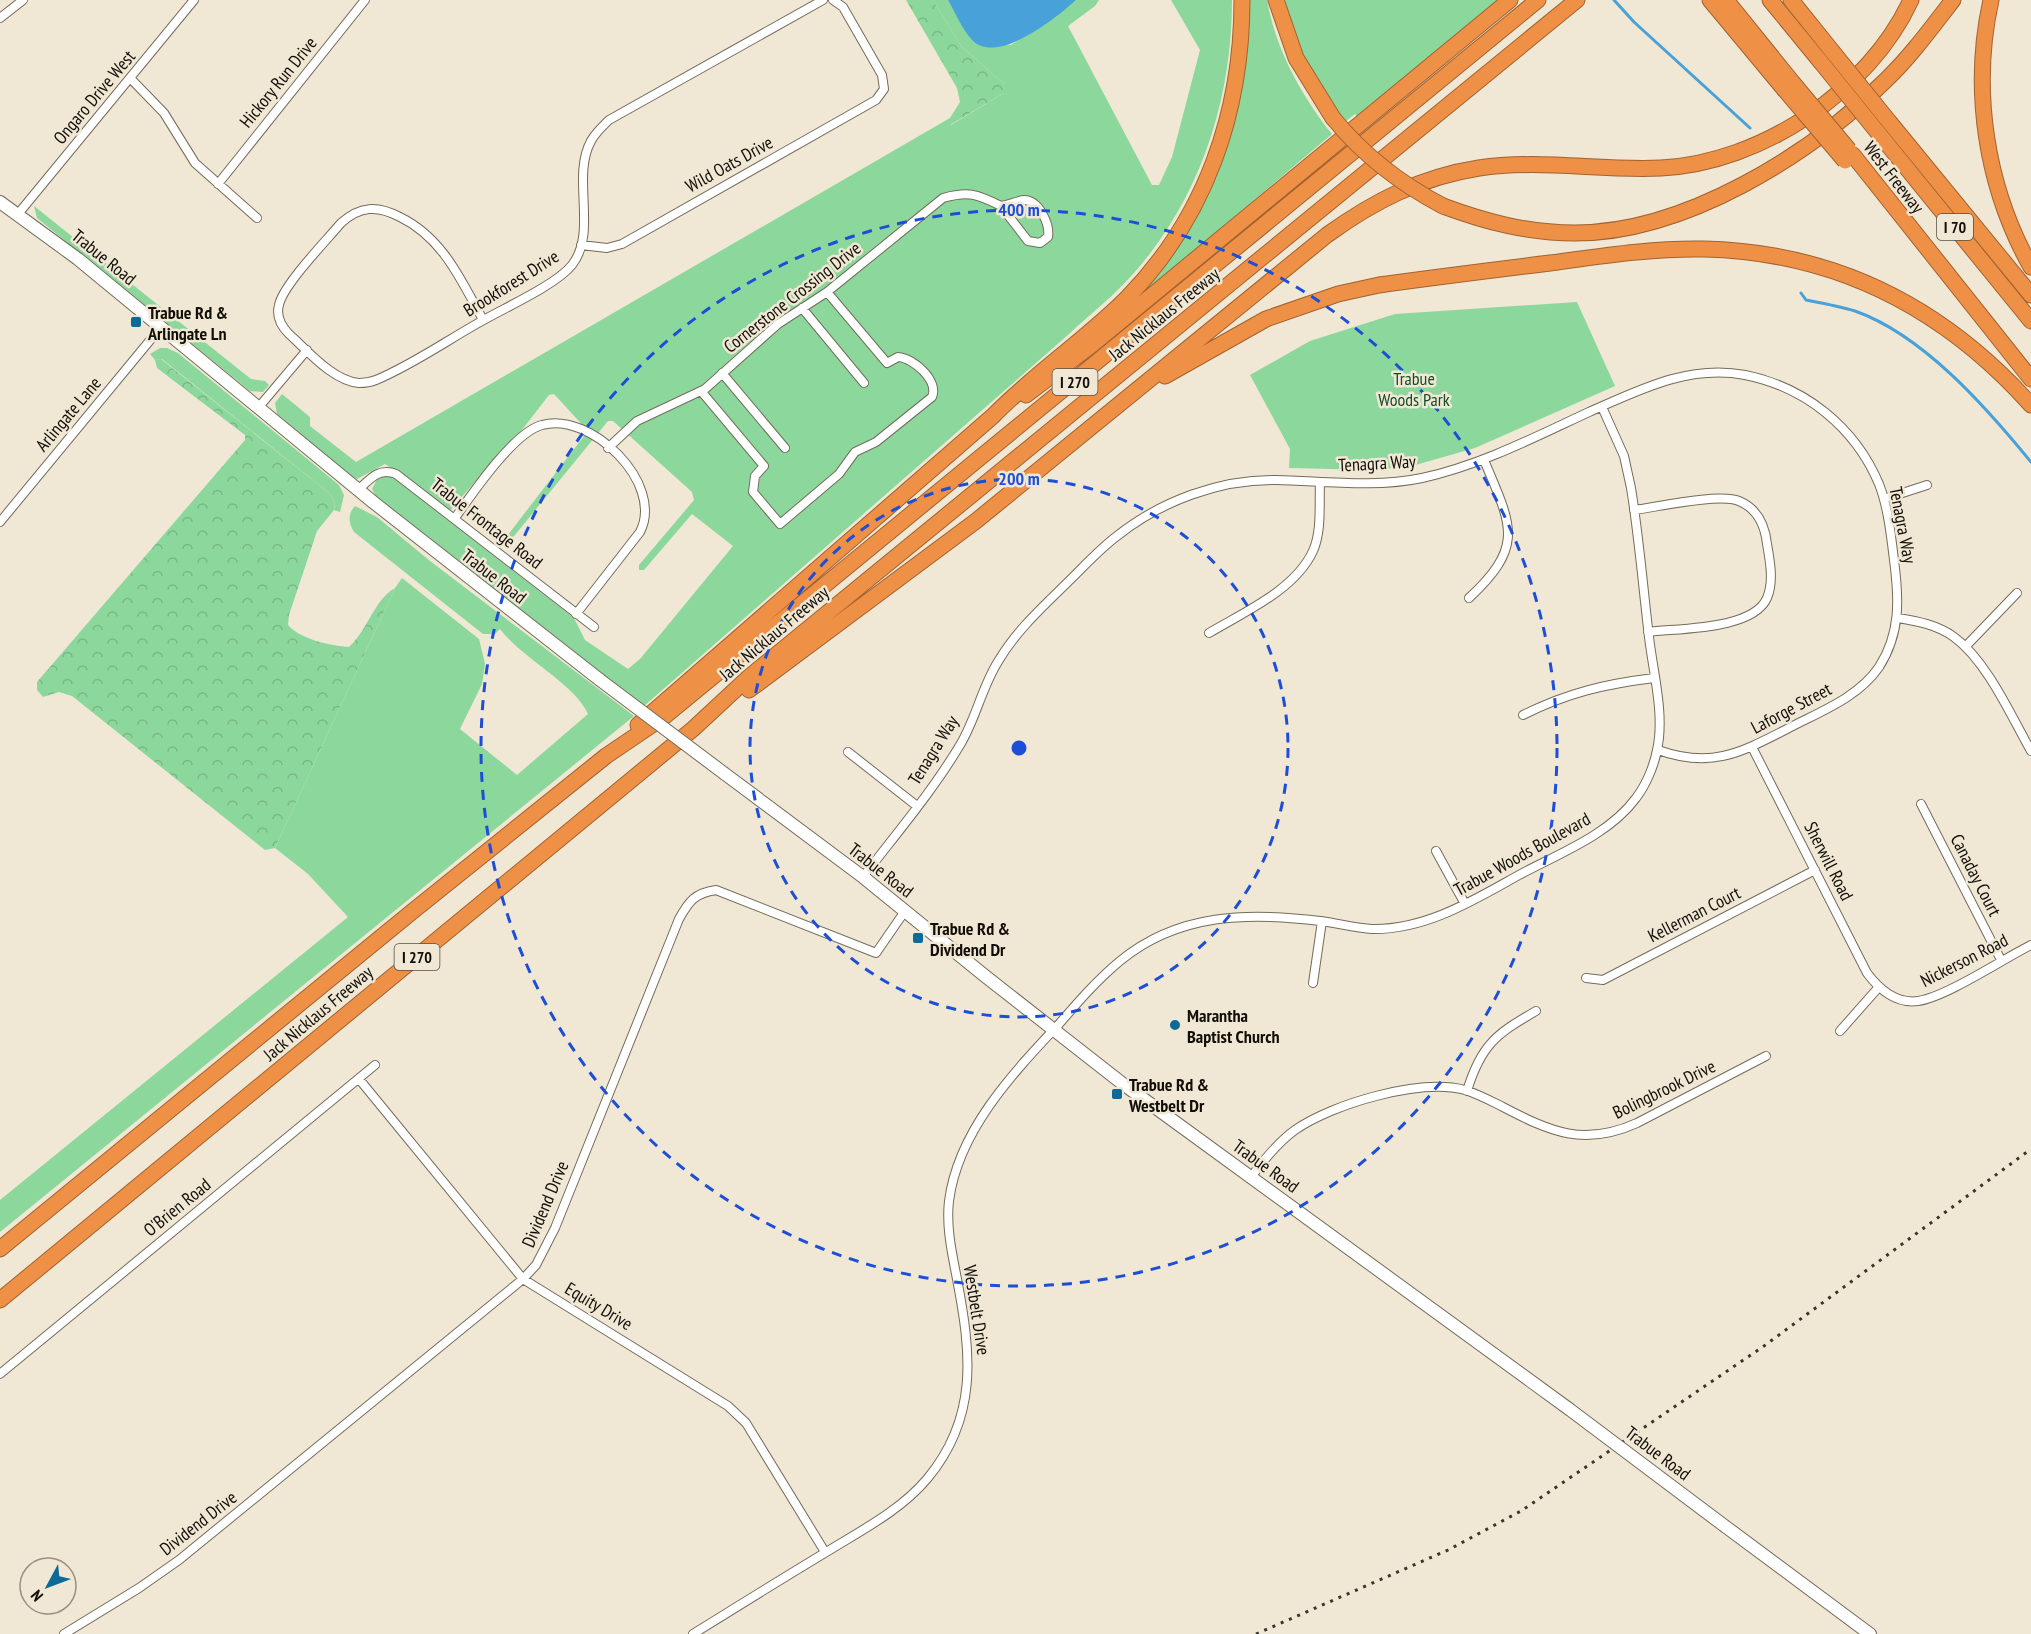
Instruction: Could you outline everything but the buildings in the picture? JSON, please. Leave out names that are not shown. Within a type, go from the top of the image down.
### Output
[{"type":"highway","points":[[606,756],[657,706],[993,416],[1025,383],[1127,298],[1160,260],[1186,221],[1218,155],[1234,98],[1240,56],[1242,0]]},
{"type":"highway","points":[[1276,0],[1296,58],[1333,118],[1352,141],[1382,168],[1415,192],[1443,206],[1489,223],[1538,231],[1576,233],[1614,229],[1692,207],[1777,164],[1843,118],[1887,79],[1953,0]]},
{"type":"highway","points":[[993,416],[1032,391],[1093,344],[1510,0]]},
{"type":"highway","name":"Jack Nicklaus Freeway","points":[[0,1249],[606,756],[665,716],[1538,0]]},
{"type":"highway","name":"Jack Nicklaus Freeway","points":[[0,1300],[693,729],[749,677],[1577,0]]},
{"type":"highway","points":[[1710,0],[1789,86]]},
{"type":"highway","name":"West Freeway","points":[[1726,0],[1789,86],[1916,236],[2031,379]]},
{"type":"highway","name":"West Freeway","points":[[1770,0],[1826,56],[1879,134],[2031,321]]},
{"type":"highway","points":[[1791,0],[1826,56],[1891,124],[2031,296]]},
{"type":"highway","points":[[693,729],[976,521],[1327,235],[1383,198],[1430,179],[1480,168],[1522,165],[1664,168],[1721,158],[1751,147],[1800,123],[1836,94],[1876,53],[1911,0]]},
{"type":"highway","points":[[1991,0],[1984,41],[1982,73],[1985,126],[2000,199],[2013,234],[2031,267]]},
{"type":"highway","points":[[1128,397],[1266,319],[1338,294],[1379,285],[1633,252],[1705,249],[1753,253],[1811,263],[1895,295],[1931,315],[1964,340],[2009,380],[2031,405]]},
{"type":"main road","name":"Trabue Road","points":[[0,202],[70,253],[358,490],[600,680],[863,877],[1052,1030],[1569,1409],[1870,1634]]},
{"type":"street","points":[[0,18],[23,0]]},
{"type":"street","name":"Ongaro Drive West","points":[[18,214],[194,0]]},
{"type":"street","name":"Hickory Run Drive","points":[[218,184],[365,0]]},
{"type":"street","name":"Brookforest Drive","points":[[307,350],[342,378],[366,382],[382,377],[557,278],[573,264],[581,245],[583,165],[591,140],[609,120],[823,0]]},
{"type":"street","name":"Wild Oats Drive","points":[[581,245],[607,248],[622,244],[876,100],[884,89],[882,75],[843,8],[833,0]]},
{"type":"street","points":[[131,79],[164,112],[189,156],[257,218]]},
{"type":"street","name":"Cornerstone Crossing Drive","points":[[608,447],[637,421],[701,391],[778,324],[827,292],[943,198],[960,194],[978,194],[1001,206],[1028,242],[1040,243],[1048,237],[1047,220],[1033,203],[1024,200],[1001,206]]},
{"type":"street","points":[[258,408],[307,350],[283,328],[278,313],[280,299],[341,223],[352,213],[366,208],[390,212],[411,222],[435,241],[447,256],[483,320]]},
{"type":"street","points":[[701,391],[764,466],[755,476],[753,492],[780,524],[839,474],[855,452],[876,442],[932,397],[935,391],[934,385],[912,361],[898,357],[887,363],[827,292]]},
{"type":"street","points":[[802,308],[864,383]]},
{"type":"street","name":"Arlingate Lane","points":[[0,522],[161,327]]},
{"type":"street","name":"Tenagra Way","points":[[863,877],[963,740],[998,660],[1024,625],[1118,535],[1153,512],[1190,495],[1229,484],[1271,480],[1320,482],[1419,478],[1484,460],[1644,388],[1691,373],[1717,372],[1767,380],[1791,389],[1831,416],[1863,456],[1878,482],[1884,499],[1898,591],[1898,618]]},
{"type":"street","points":[[722,373],[786,448]]},
{"type":"street","name":"Trabue Woods Boulevard","points":[[1052,1030],[1081,997],[1120,961],[1142,946],[1179,928],[1209,920],[1252,914],[1372,928],[1428,921],[1465,904],[1594,835],[1615,820],[1635,800],[1648,778],[1658,750],[1658,711],[1634,510],[1624,456],[1602,407]]},
{"type":"street","points":[[454,518],[514,442],[531,429],[557,423],[569,424],[581,428],[608,447],[628,466],[639,482],[645,499],[644,521],[640,532],[576,614]]},
{"type":"street","points":[[1469,598],[1492,577],[1508,549],[1507,517],[1484,460]]},
{"type":"street","name":"Trabue Frontage Road","points":[[358,490],[372,476],[386,471],[391,472],[594,627]]},
{"type":"street","points":[[1209,633],[1275,592],[1302,568],[1313,550],[1317,536],[1320,482]]},
{"type":"street","points":[[1884,499],[1927,484]]},
{"type":"street","points":[[1634,510],[1720,498],[1737,500],[1752,509],[1761,520],[1769,552],[1771,581],[1767,599],[1755,614],[1737,622],[1648,632]]},
{"type":"street","points":[[1966,646],[2017,593]]},
{"type":"street","points":[[1898,618],[1937,627],[1966,646],[2028,740],[2031,751]]},
{"type":"street","name":"Laforge Street","points":[[1658,750],[1674,756],[1704,759],[1734,755],[1835,704],[1867,681],[1886,655],[1898,618]]},
{"type":"street","points":[[1523,715],[1554,700],[1607,684],[1654,678]]},
{"type":"street","name":"Sherwill Road","points":[[1752,747],[1867,973],[1878,988]]},
{"type":"street","points":[[848,752],[917,806]]},
{"type":"street","name":"Canaday Court","points":[[1921,804],[2001,960]]},
{"type":"street","points":[[1436,851],[1465,904]]},
{"type":"street","name":"Kellerman Court","points":[[1586,978],[1603,980],[1815,870]]},
{"type":"street","name":"Dividend Drive","points":[[64,1634],[139,1588],[179,1560],[523,1279],[537,1265],[555,1227],[668,946],[689,901],[699,892],[716,890],[876,953],[905,911]]},
{"type":"street","points":[[1313,983],[1322,921]]},
{"type":"street","name":"Nickerson Road","points":[[1878,988],[1896,999],[1917,1001],[1936,995],[2031,945]]},
{"type":"street","points":[[1840,1031],[1878,988]]},
{"type":"street","points":[[1467,1091],[1473,1071],[1486,1046],[1506,1028],[1536,1011]]},
{"type":"street","name":"Westbelt Drive","points":[[693,1634],[878,1520],[918,1489],[932,1473],[953,1438],[966,1396],[969,1363],[967,1331],[948,1228],[950,1197],[956,1169],[982,1118],[1052,1030]]},
{"type":"street","name":"Bolingbrook Drive","points":[[1251,1178],[1266,1158],[1295,1130],[1329,1114],[1380,1095],[1418,1086],[1467,1091],[1560,1133],[1589,1137],[1618,1132],[1766,1056]]},
{"type":"street","name":"O'Brien Road","points":[[0,1374],[375,1065]]},
{"type":"street","name":"Equity Drive","points":[[358,1079],[523,1279],[728,1406],[746,1423],[825,1552]]},
{"type":"green space","points":[[906,0],[933,0],[961,46],[1004,84],[1004,93],[950,125],[950,118],[960,102],[957,88]]},
{"type":"green space","points":[[933,0],[948,0],[972,40],[1011,45],[1076,0],[1099,0],[1095,6],[1068,26],[1152,185],[1159,185],[1172,157],[1200,50],[1171,0],[1232,0],[1226,74],[1208,146],[1194,181],[1177,214],[1156,245],[1118,290],[644,706],[376,496],[372,489],[377,479],[384,475],[392,477],[574,618],[585,640],[628,669],[640,659],[733,546],[692,514],[644,570],[639,570],[639,565],[694,500],[692,492],[613,421],[608,421],[510,541],[506,541],[507,536],[588,431],[554,394],[549,395],[501,457],[493,460],[450,511],[385,464],[357,479],[351,476],[277,414],[275,403],[282,394],[310,417],[310,426],[356,462],[950,118],[951,125],[1004,93],[1004,84],[961,46]]},
{"type":"green space","points":[[1248,0],[1267,0],[1277,37],[1291,71],[1310,104],[1332,134],[1144,293],[1140,289],[1204,195]]},
{"type":"green space","points":[[1285,0],[1499,0],[1357,116],[1355,114],[1345,122],[1325,95],[1308,65]]},
{"type":"green space","points":[[34,206],[251,379],[265,381],[269,385],[263,392],[250,391],[37,218]]},
{"type":"green space","name":"Trabue Woods Park","points":[[1577,302],[1615,386],[1475,448],[1412,466],[1374,470],[1289,468],[1290,449],[1250,375],[1310,341],[1395,314]]},
{"type":"green space","points":[[160,348],[167,348],[178,353],[339,485],[344,495],[340,512],[334,510],[335,503],[329,493],[162,359],[155,360],[150,354]]},
{"type":"green space","points":[[161,359],[329,493],[335,503],[334,510],[317,531],[289,615],[288,625],[293,630],[308,638],[349,647],[356,640],[381,600],[395,588],[275,848],[265,850],[72,696],[59,692],[43,697],[37,690],[37,682],[245,440],[245,435],[157,368],[155,360]]},
{"type":"green space","points":[[355,506],[377,517],[430,561],[634,716],[0,1232],[0,1200],[348,917],[308,874],[275,848],[395,588],[402,578],[479,639],[485,664],[482,684],[460,729],[517,775],[588,714],[572,692],[522,651],[500,629],[495,634],[483,634],[354,532],[350,519]]},
{"type":"water","points":[[948,0],[1076,0],[1055,18],[1026,36],[1011,44],[996,47],[983,46],[972,40]]},
{"type":"waterway","points":[[1614,0],[1634,22],[1750,128]]},
{"type":"waterway","points":[[1801,293],[1806,300],[1855,311],[1905,337],[1952,375],[2031,462]]},
{"type":"railway","points":[[1256,1634],[1448,1550],[1521,1511],[1764,1346],[2031,1149]]},
{"type":"place","name":"Trabue Rd & Arlingate Ln","points":[[136,322]]},
{"type":"place","name":"Trabue Rd & Dividend Dr","points":[[918,938]]},
{"type":"place","name":"Marantha Baptist Church","points":[[1175,1025]]},
{"type":"place","name":"Trabue Rd & Westbelt Dr","points":[[1117,1094]]}]
